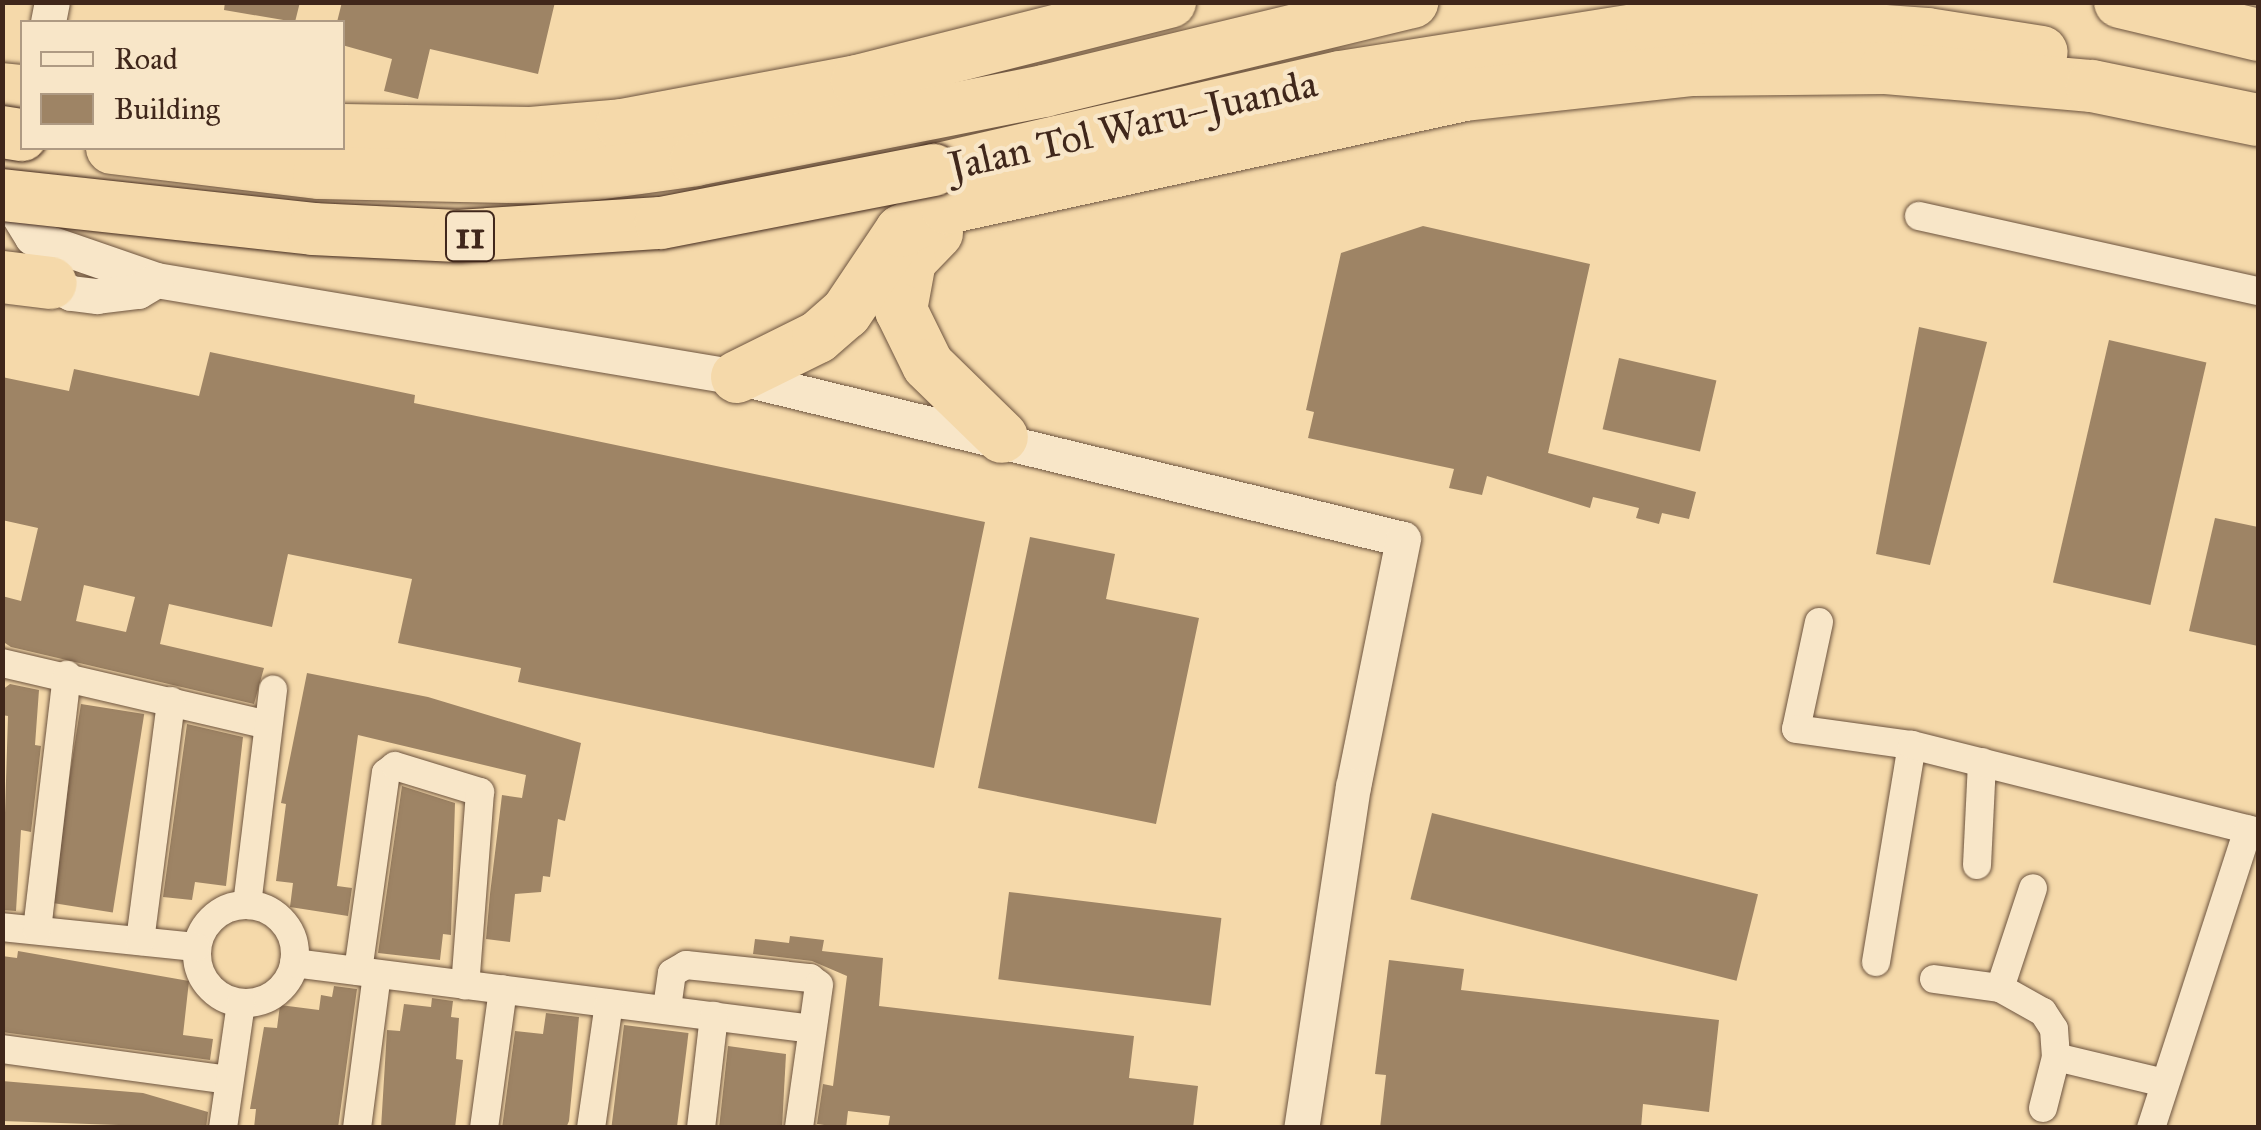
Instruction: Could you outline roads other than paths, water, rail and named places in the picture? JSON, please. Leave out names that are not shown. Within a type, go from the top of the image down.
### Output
[{"type":"highway","points":[[345,130],[531,133],[622,124],[856,82],[1170,2]]},
{"type":"highway","name":"Jalan Tol Waru–Juanda","points":[[129,150],[319,173],[567,178],[696,160],[1044,91],[1412,2]]},
{"type":"highway","points":[[2120,2],[2258,35]]},
{"type":"highway","points":[[2241,2],[2258,8]]},
{"type":"highway","name":"Jalan Tol Waru–Juanda","points":[[5,211],[458,236],[661,224],[934,170],[1342,78],[1652,27],[1777,22],[1944,36],[2258,100]]},
{"type":"highway","points":[[737,377],[818,337],[846,313],[901,231],[925,217],[1278,133],[1466,95],[1693,70],[1901,69],[2092,86],[2258,120]]},
{"type":"highway","points":[[1002,436],[946,386],[913,343],[901,310],[902,283],[922,245],[942,230],[975,220],[1184,172],[1278,133]]},
{"type":"street","points":[[20,136],[5,211],[27,280],[98,296],[138,291],[156,280]]},
{"type":"street","points":[[5,211],[32,237],[63,252],[156,280],[737,377],[1002,436],[1402,539],[1353,786],[1301,1128]]},
{"type":"street","points":[[1920,216],[2258,291]]},
{"type":"street","points":[[1819,622],[1796,729],[1912,744],[2253,831],[2164,1083],[2152,1128]]},
{"type":"street","points":[[2,664],[68,676],[268,725]]},
{"type":"street","points":[[38,930],[68,676]]},
{"type":"street","points":[[247,905],[273,690]]},
{"type":"street","points":[[140,941],[171,701]]},
{"type":"street","points":[[1876,962],[1912,744]]},
{"type":"street","points":[[1977,865],[1982,762]]},
{"type":"street","points":[[357,1128],[386,773],[395,766],[476,790],[482,798],[465,985]]},
{"type":"street","points":[[2000,988],[2033,888]]},
{"type":"street","points":[[247,905],[284,923],[294,963],[276,993],[242,1003],[207,985],[196,947],[220,912],[247,905]]},
{"type":"street","points":[[2,927],[196,947]]},
{"type":"street","points":[[294,963],[812,1029]]},
{"type":"street","points":[[667,1008],[672,973],[686,965],[810,978],[820,997],[798,1128]]},
{"type":"street","points":[[1934,980],[2000,988],[2044,1012],[2054,1028],[2056,1056],[2044,1108]]},
{"type":"street","points":[[484,1128],[503,990]]},
{"type":"street","points":[[222,1128],[242,1003]]},
{"type":"street","points":[[591,1128],[609,1003]]},
{"type":"street","points":[[701,1128],[714,1016]]},
{"type":"street","points":[[2,1049],[229,1080]]},
{"type":"street","points":[[2056,1056],[2164,1083]]}]
